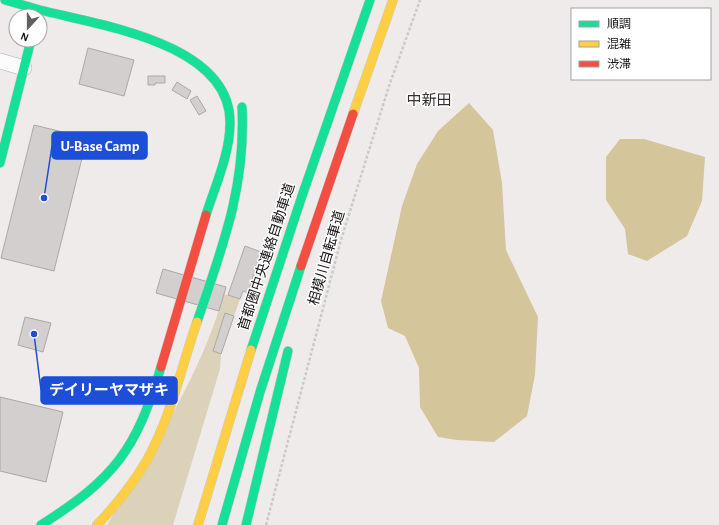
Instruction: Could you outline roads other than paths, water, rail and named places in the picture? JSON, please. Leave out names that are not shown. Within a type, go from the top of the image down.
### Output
[{"type":"main road","points":[[5,0],[26,8]]},
{"type":"main road","name":"首都圏中央連絡自動車道","points":[[198,525],[218,455],[282,250],[370,0]]},
{"type":"main road","points":[[222,525],[239,464],[284,318],[393,0]]},
{"type":"main road","points":[[41,525],[70,507],[104,480],[118,465],[141,426],[151,399],[226,150],[230,129],[229,109],[223,92],[213,77],[193,60],[172,49],[110,28],[48,15]]},
{"type":"main road","points":[[0,163],[29,48]]},
{"type":"main road","points":[[97,525],[114,507],[141,470],[152,450],[171,404],[235,203],[239,185],[244,154],[245,127],[242,103],[239,97]]},
{"type":"main road","points":[[305,285],[339,154]]},
{"type":"main road","points":[[202,478],[255,317],[282,250]]},
{"type":"main road","points":[[246,525],[291,339]]},
{"type":"street","points":[[0,61],[24,68]]},
{"type":"place","name":"U-Base Camp","points":[[44,198]]},
{"type":"place","name":"デイリーヤマザキ","points":[[34,334]]},
{"type":"district","name":"中新田","points":[[429,100]]}]
